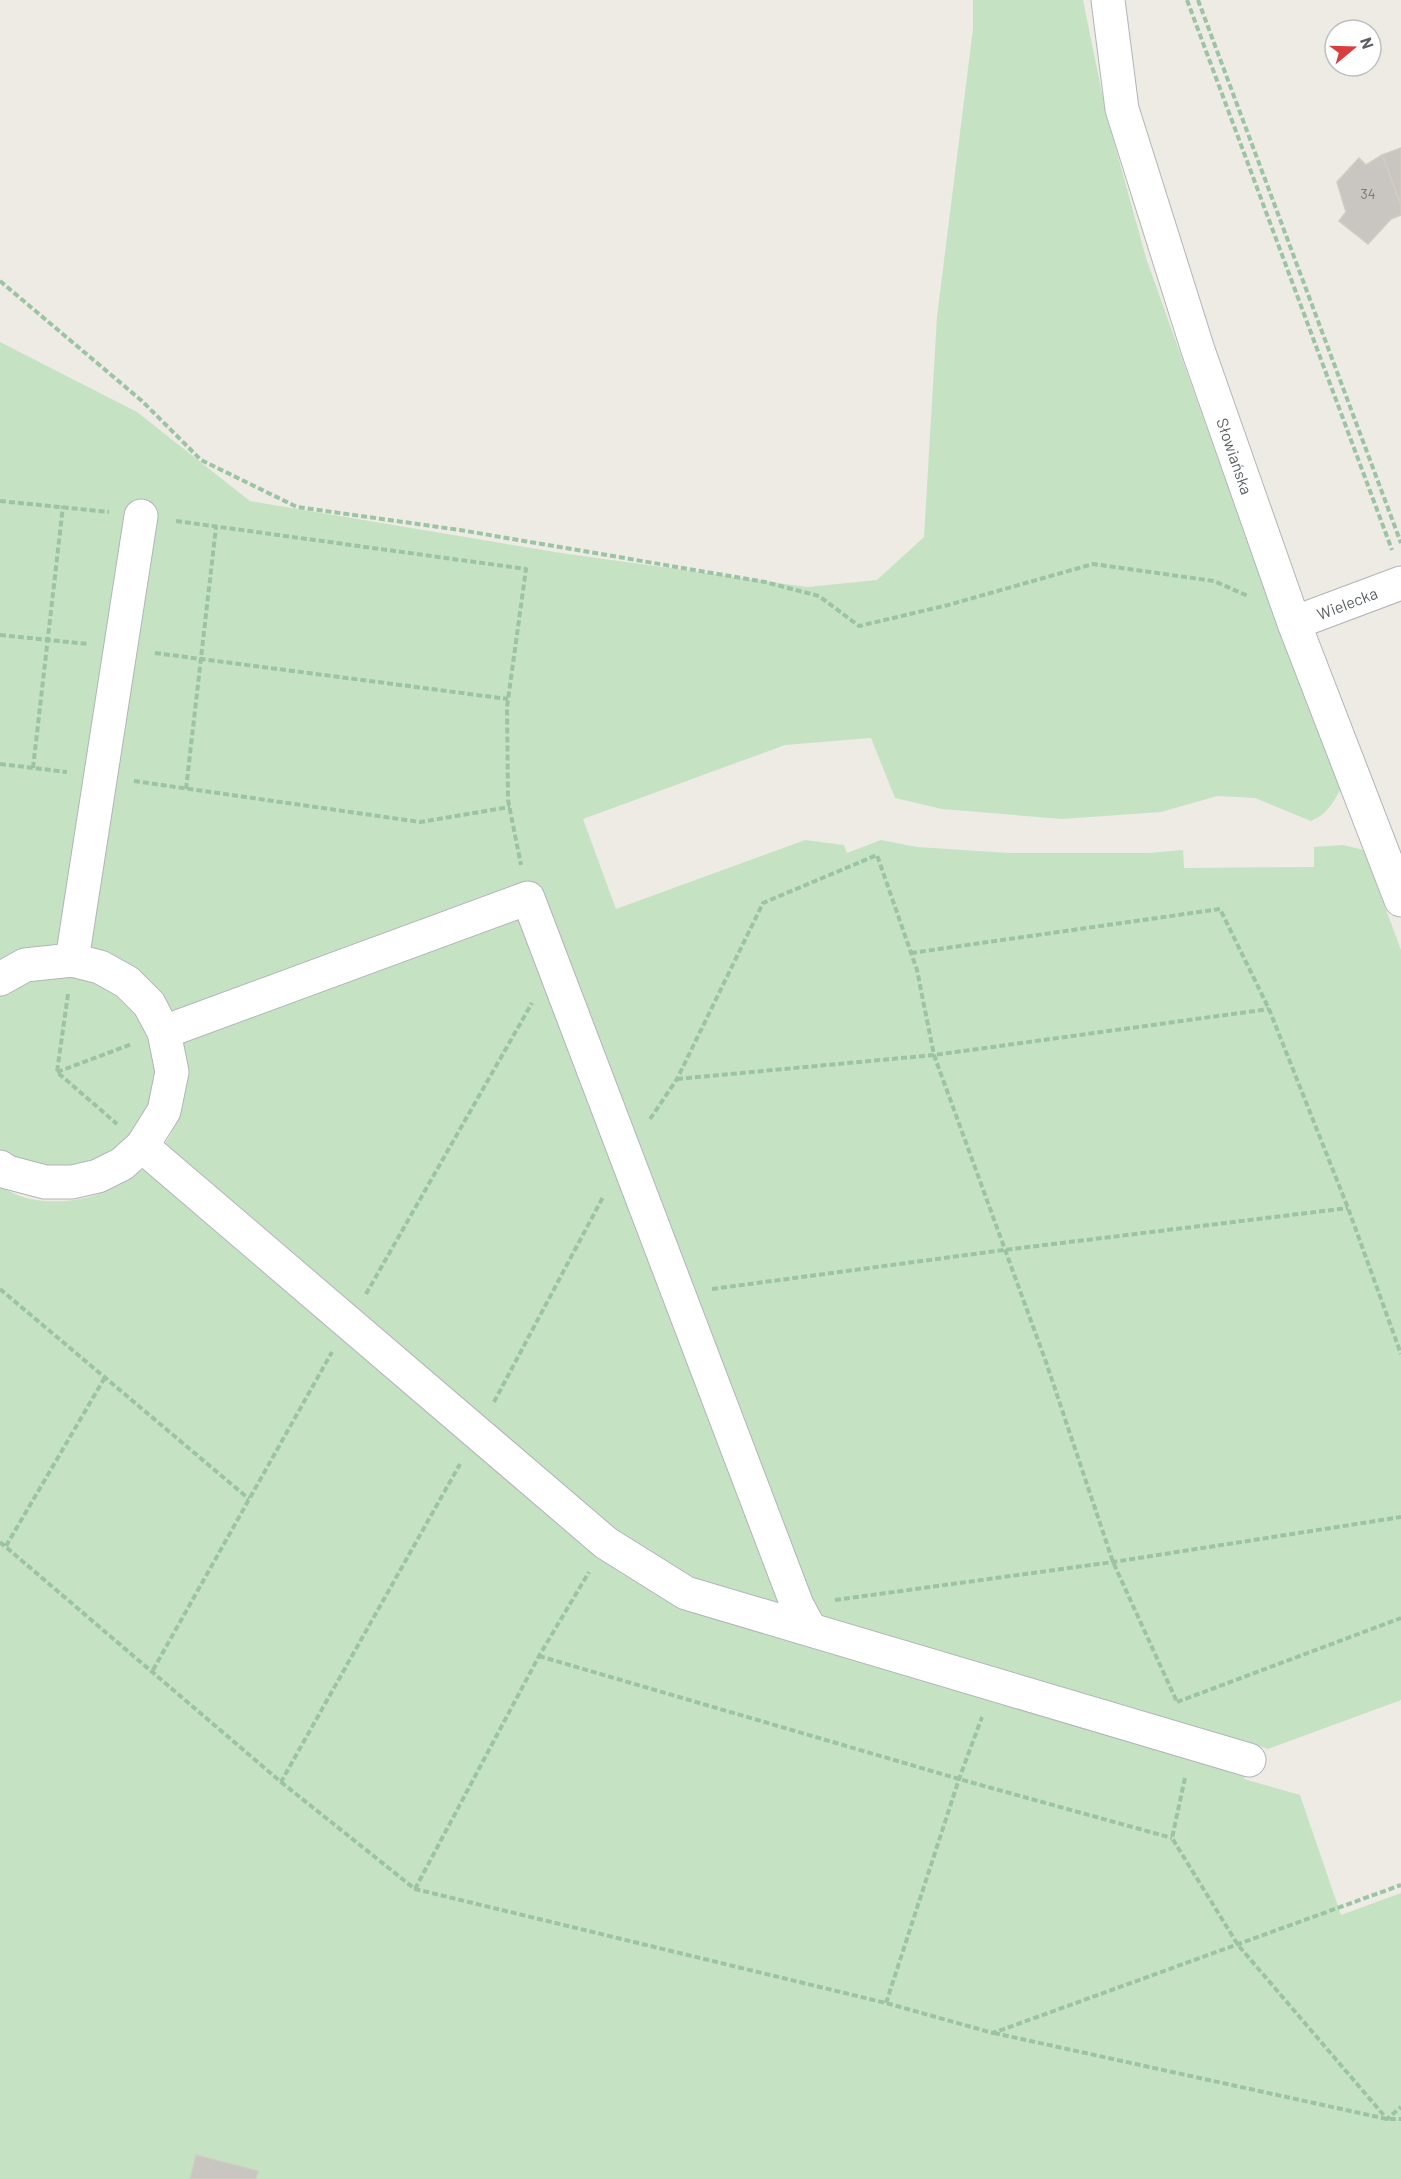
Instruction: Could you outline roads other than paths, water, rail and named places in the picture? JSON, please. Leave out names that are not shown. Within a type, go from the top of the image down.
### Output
[{"type":"street","name":"Słowiańska","points":[[1108,0],[1122,109],[1198,350],[1290,614],[1401,900]]},
{"type":"street","points":[[72,960],[141,516]]},
{"type":"street","name":"Wielecka","points":[[1290,614],[1397,568]]},
{"type":"street","points":[[164,1032],[528,898],[677,1294],[803,1617]]},
{"type":"street","points":[[0,979],[25,965],[72,960],[100,967],[127,982],[149,1004],[164,1032],[172,1072],[164,1111],[142,1146],[122,1164],[98,1176],[72,1182],[45,1182],[6,1172],[0,1167]]},
{"type":"street","points":[[142,1146],[606,1543],[686,1593],[803,1617],[993,1685],[1249,1760]]}]
